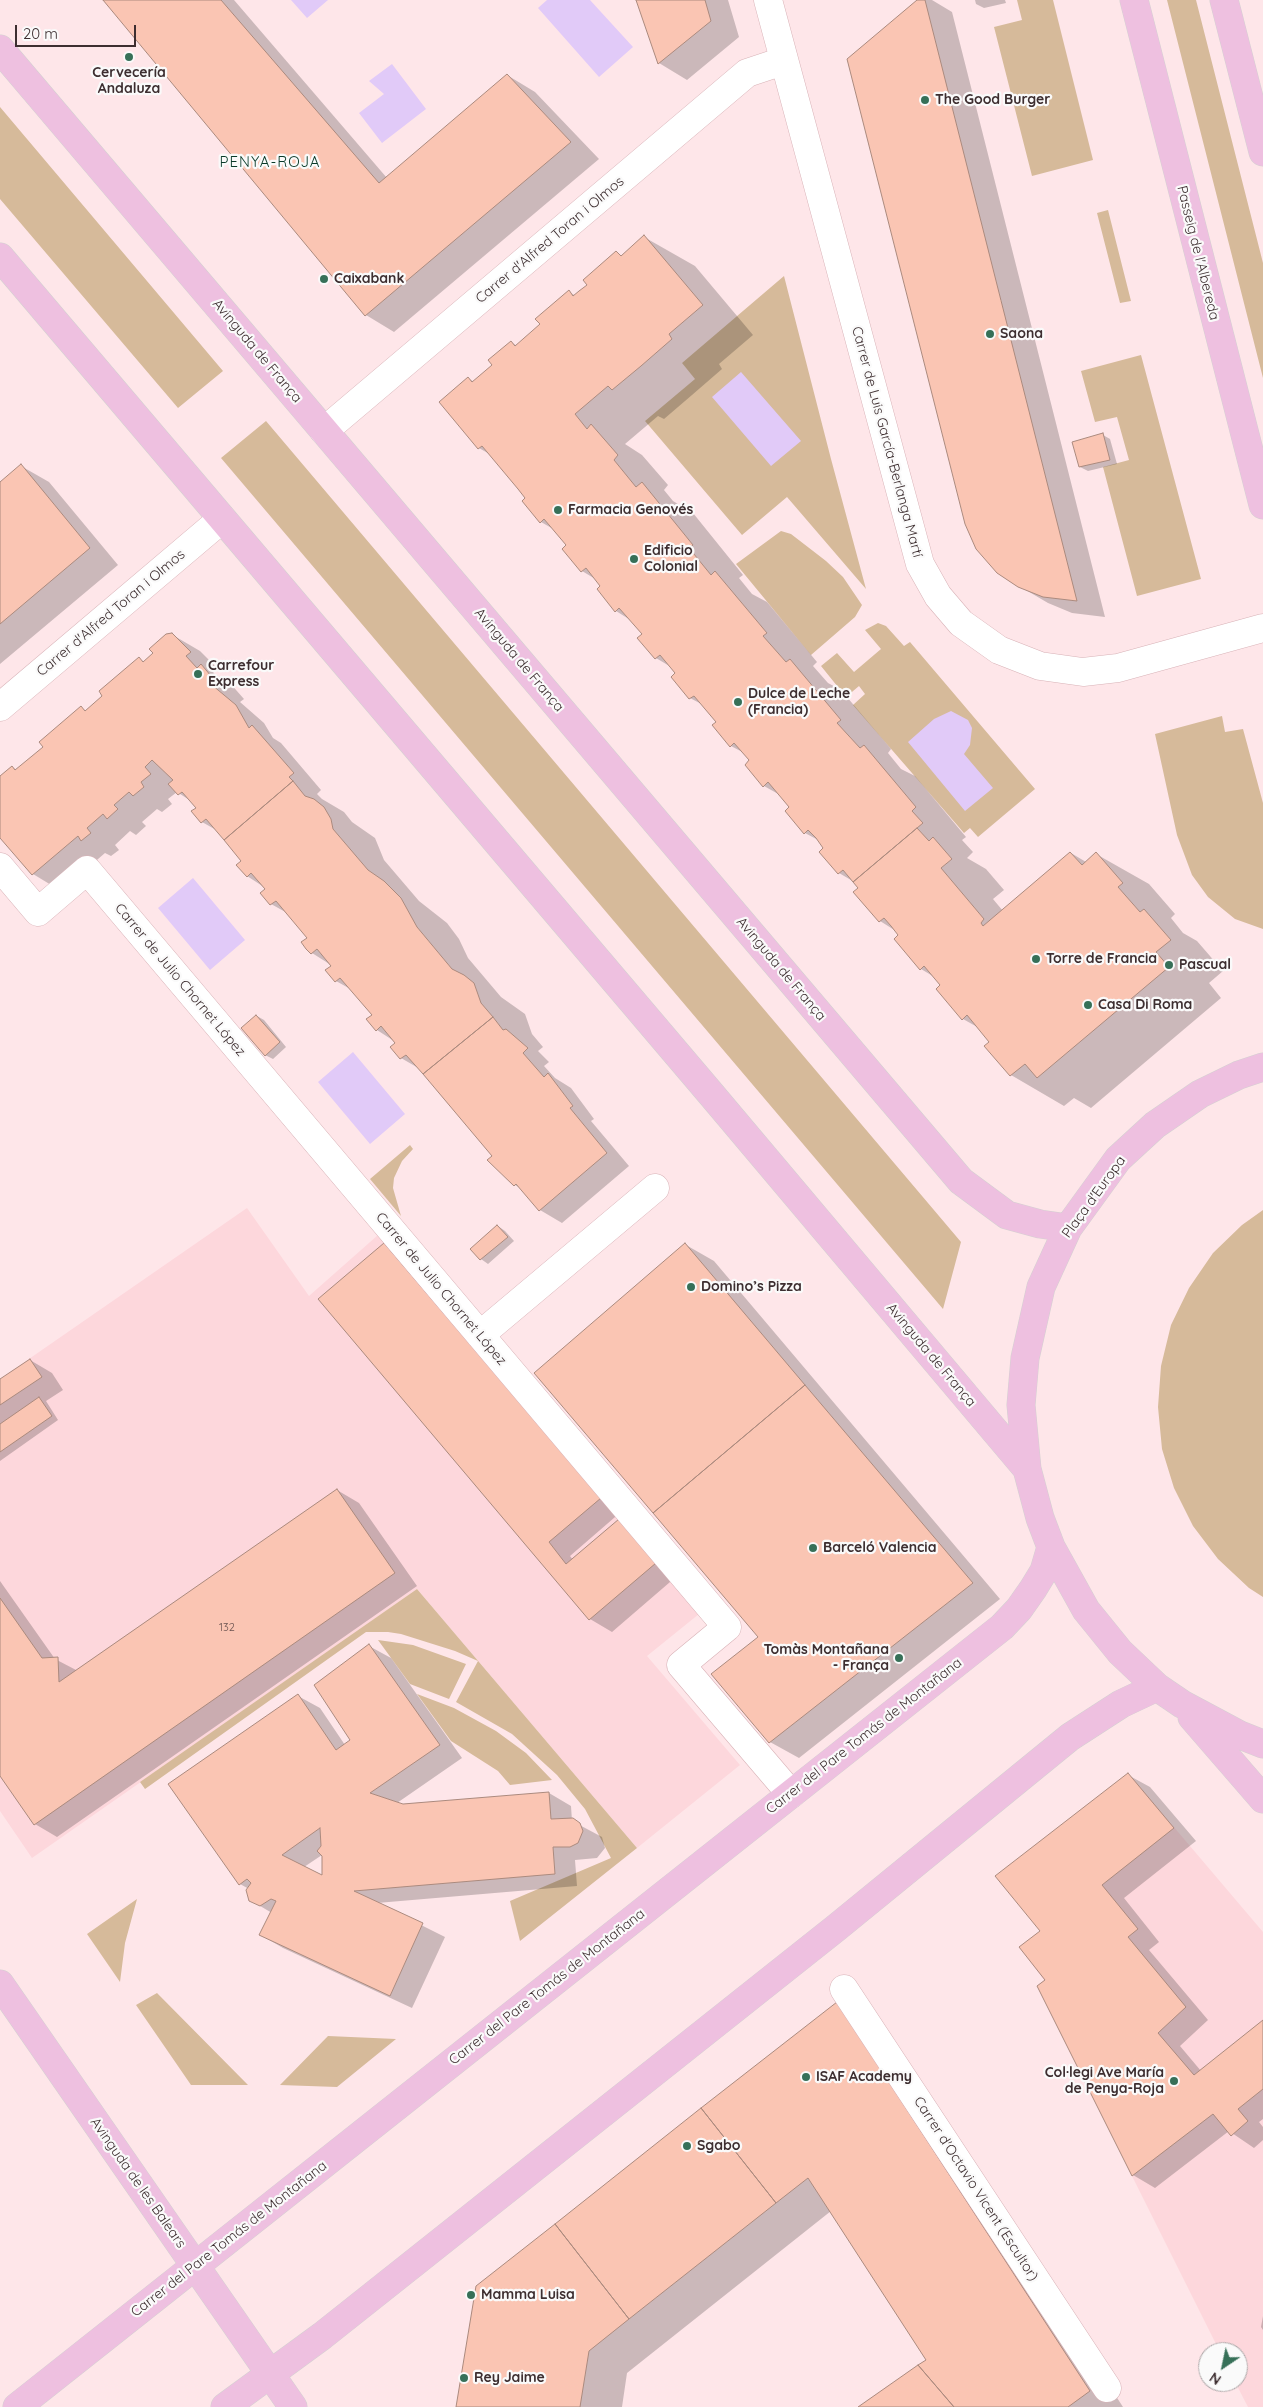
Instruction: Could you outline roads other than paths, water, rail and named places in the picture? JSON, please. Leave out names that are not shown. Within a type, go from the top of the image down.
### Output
[{"type":"main road","name":"Passeig de l'Albereda","points":[[1134,0],[1263,505]]},
{"type":"main road","points":[[1224,0],[1263,152]]},
{"type":"main road","name":"Avinguda de França","points":[[0,48],[961,1181],[1007,1215],[1040,1224],[1068,1228]]},
{"type":"main road","name":"Avinguda de França","points":[[0,257],[1027,1469]]},
{"type":"main road","name":"Plaça d'Europa","points":[[1263,1066],[1239,1075],[1200,1094],[1155,1125],[1118,1159],[1068,1228],[1041,1287],[1025,1358],[1022,1405],[1027,1469],[1040,1518],[1051,1546],[1086,1610],[1120,1652],[1157,1687],[1182,1704],[1240,1735],[1263,1744]]},
{"type":"main road","name":"Carrer del Pare Tomás de Montañana","points":[[16,2407],[1002,1627],[1019,1609],[1044,1571],[1051,1546]]},
{"type":"main road","points":[[225,2407],[272,2374],[836,1928],[1070,1737],[1121,1704],[1157,1687]]},
{"type":"main road","points":[[1182,1704],[1263,1799]]},
{"type":"main road","name":"Avinguda de les Balears","points":[[0,1984],[272,2374],[293,2407]]},
{"type":"street","name":"Carrer de Luis García-Berlanga Martí","points":[[768,0],[920,564],[938,596],[961,623],[999,650],[1040,666],[1083,672],[1118,668],[1263,628]]},
{"type":"street","name":"Carrer d'Alfred Toran i Olmos","points":[[324,431],[747,73],[783,61]]},
{"type":"street","name":"Carrer d'Alfred Toran i Olmos","points":[[0,707],[222,519]]},
{"type":"street","name":"Carrer de Julio Chornet López","points":[[0,867],[38,912],[87,870],[727,1627],[681,1665],[790,1794]]},
{"type":"street","points":[[480,1335],[655,1188]]},
{"type":"street","name":"Carrer d'Octavio Vicent (Escultor)","points":[[844,1989],[1107,2388]]},
{"type":"place","name":"Cervecería Andaluza","points":[[129,57]]},
{"type":"place","name":"The Good Burger","points":[[925,100]]},
{"type":"place","name":"Caixabank","points":[[324,279]]},
{"type":"place","name":"Saona","points":[[990,334]]},
{"type":"place","name":"Farmacia Genovés","points":[[558,510]]},
{"type":"place","name":"Edificio Colonial","points":[[634,559]]},
{"type":"place","name":"Carrefour Express","points":[[198,674]]},
{"type":"place","name":"Dulce de Leche (Francia)","points":[[738,702]]},
{"type":"place","name":"Torre de Francia","points":[[1036,959]]},
{"type":"place","name":"Pascual","points":[[1169,965]]},
{"type":"place","name":"Casa Di Roma","points":[[1088,1005]]},
{"type":"place","name":"Domino’s Pizza","points":[[691,1287]]},
{"type":"place","name":"Barceló Valencia","points":[[813,1548]]},
{"type":"place","name":"Tomàs Montañana - França","points":[[899,1658]]},
{"type":"place","name":"ISAF Academy","points":[[806,2077]]},
{"type":"place","name":"Col·legi Ave María de Penya-Roja","points":[[1174,2081]]},
{"type":"place","name":"Sgabo","points":[[687,2146]]},
{"type":"place","name":"Mamma Luisa","points":[[471,2295]]},
{"type":"place","name":"Rey Jaime","points":[[464,2378]]},
{"type":"district","name":"PENYA-ROJA","points":[[270,162]]}]
